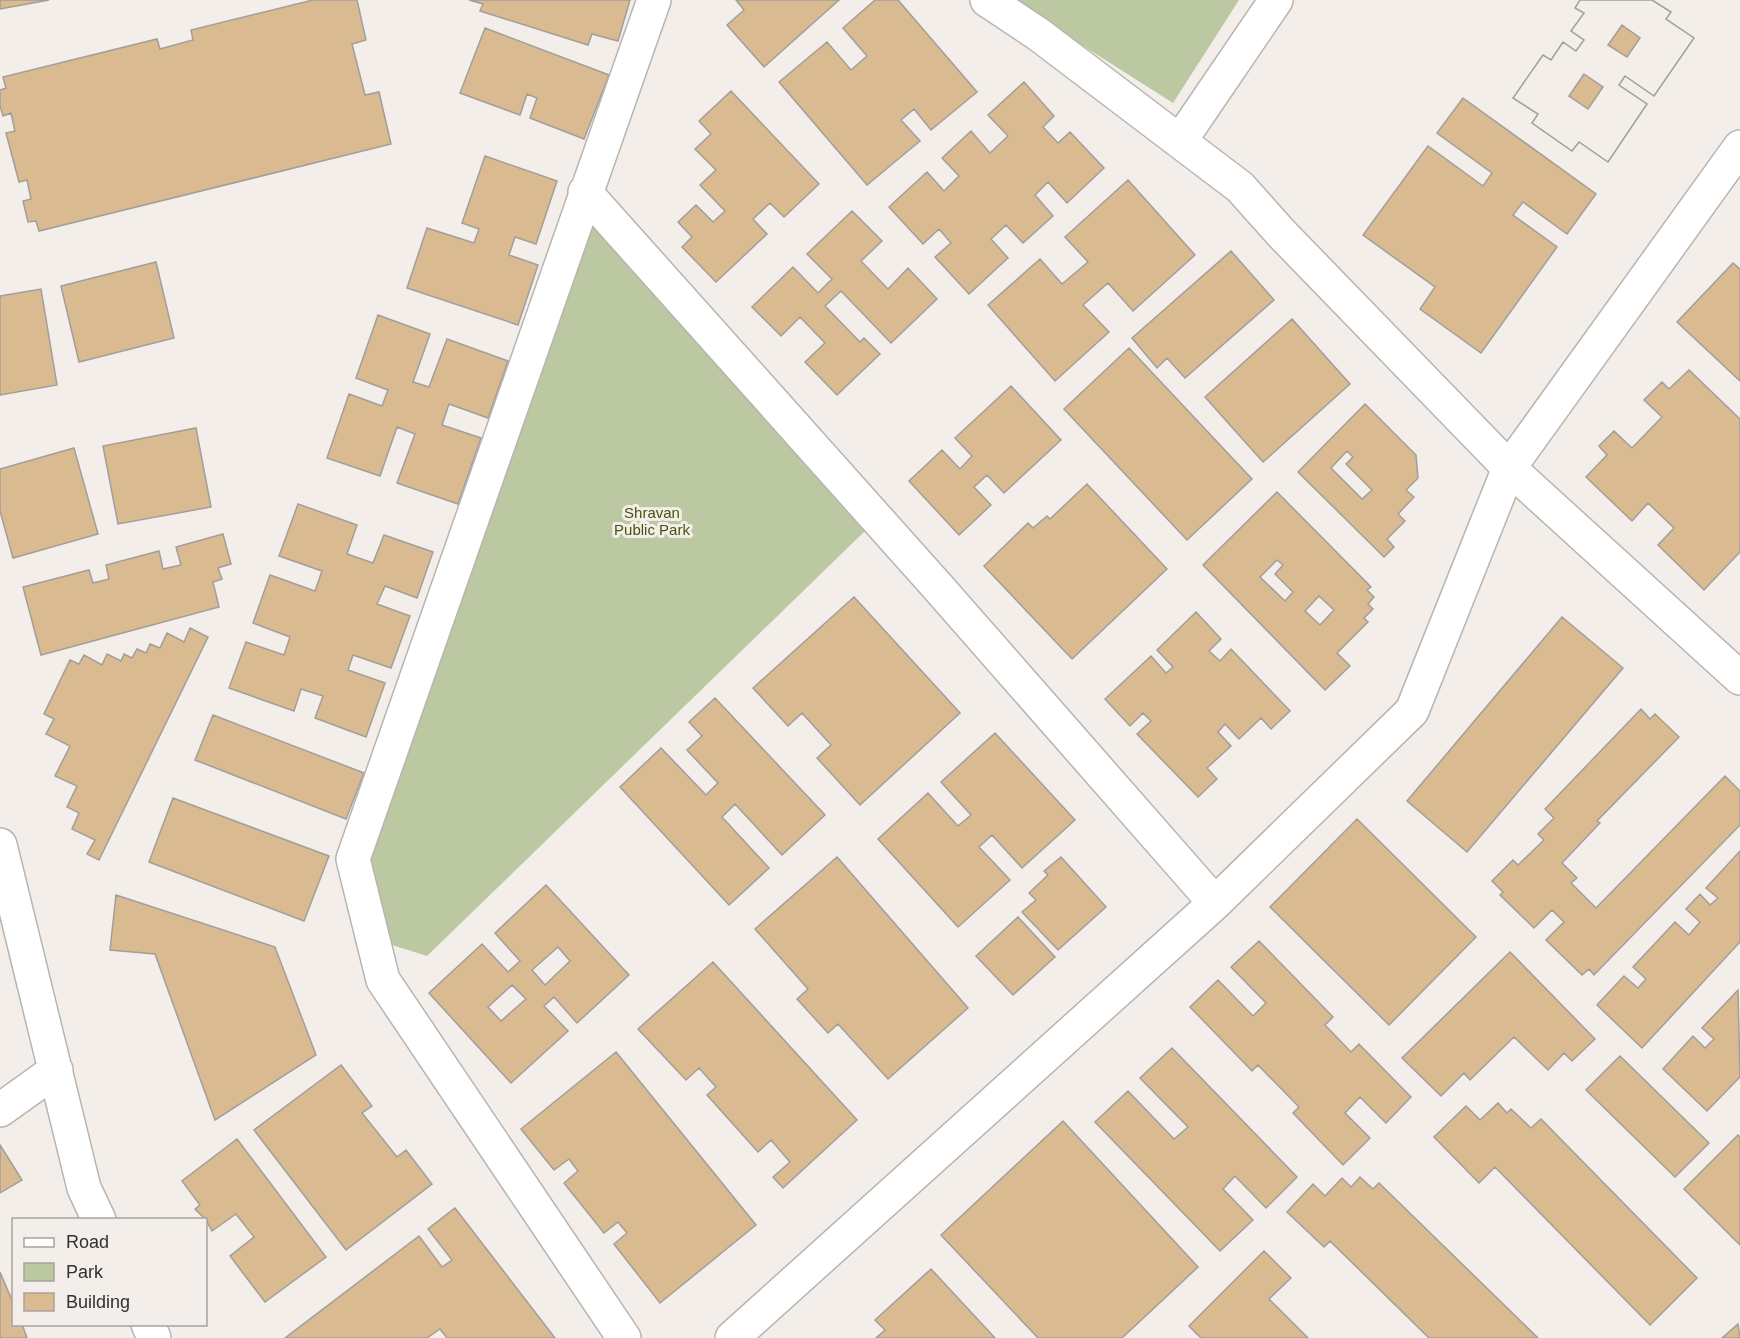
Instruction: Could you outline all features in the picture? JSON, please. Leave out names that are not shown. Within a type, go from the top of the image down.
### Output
[{"type":"street","points":[[624,1338],[382,980],[353,859],[654,0]]},
{"type":"street","points":[[987,0],[1038,34],[1240,187],[1282,234],[1509,468],[1740,678]]},
{"type":"street","points":[[1180,141],[1276,0]]},
{"type":"street","points":[[732,1338],[1215,903],[1412,711],[1509,468],[1740,147]]},
{"type":"street","points":[[585,192],[937,586],[1215,903]]},
{"type":"street","points":[[0,845],[84,1188],[98,1218]]},
{"type":"street","points":[[0,1110],[56,1070]]},
{"type":"green space","points":[[1011,0],[1239,0],[1173,103]]},
{"type":"green space","name":"Shravan Public Park","points":[[593,221],[866,530],[427,956],[392,945],[370,858]]},
{"type":"building","points":[[0,0],[49,0],[0,9]]},
{"type":"building","points":[[313,0],[357,0],[366,40],[352,44],[365,95],[379,92],[391,144],[39,231],[36,221],[28,222],[23,201],[31,199],[27,180],[19,182],[6,133],[15,131],[11,113],[3,116],[0,106],[0,90],[6,88],[3,77],[157,39],[160,49],[193,40],[191,30]]},
{"type":"building","points":[[469,0],[630,0],[618,41],[592,34],[588,45],[480,11],[483,4]]},
{"type":"building","points":[[736,0],[839,0],[764,67],[727,25],[744,10]]},
{"type":"building","points":[[875,0],[898,0],[977,92],[931,130],[914,109],[901,120],[920,141],[867,185],[779,82],[827,42],[851,70],[867,56],[843,28]]},
{"type":"building","points":[[1580,0],[1652,0],[1671,12],[1666,19],[1694,38],[1654,96],[1625,76],[1619,85],[1647,104],[1608,162],[1579,142],[1572,151],[1532,123],[1538,114],[1513,98],[1543,55],[1551,60],[1563,42],[1576,51],[1584,40],[1571,31],[1584,13],[1575,8]],"holes":[[[1622,25],[1640,38],[1627,57],[1608,45]],[[1584,74],[1603,87],[1588,109],[1569,96]]]},
{"type":"building","points":[[1580,0],[1652,0],[1671,12],[1666,19],[1694,38],[1654,96],[1625,76],[1619,85],[1647,104],[1608,162],[1579,142],[1572,151],[1532,123],[1538,114],[1513,98],[1543,55],[1551,60],[1563,42],[1576,51],[1584,40],[1571,31],[1584,13],[1575,8]]},
{"type":"building","points":[[485,28],[609,75],[584,139],[530,118],[537,98],[527,94],[520,115],[460,93]]},
{"type":"building","points":[[1024,82],[1054,116],[1043,127],[1058,143],[1070,132],[1104,168],[1067,203],[1048,182],[1035,195],[1053,216],[1023,243],[1006,225],[991,239],[1008,258],[969,294],[935,257],[951,243],[939,229],[923,244],[889,207],[927,172],[944,191],[959,176],[942,158],[971,131],[990,153],[1008,136],[988,115]]},
{"type":"building","points":[[731,91],[819,184],[784,217],[770,203],[753,219],[767,234],[716,282],[682,247],[692,237],[678,222],[696,205],[713,222],[725,211],[700,185],[716,170],[695,149],[711,134],[699,121]]},
{"type":"building","points":[[1463,98],[1596,194],[1567,234],[1523,202],[1513,215],[1557,247],[1481,353],[1420,309],[1435,287],[1363,235],[1428,146],[1483,186],[1492,173],[1437,133]]},
{"type":"building","points":[[485,156],[557,181],[536,244],[515,237],[509,255],[538,265],[518,325],[407,288],[427,228],[474,243],[479,229],[462,223]]},
{"type":"building","points":[[1128,180],[1195,255],[1133,311],[1108,283],[1083,305],[1109,332],[1055,381],[988,305],[1040,259],[1062,284],[1088,262],[1065,237]]},
{"type":"building","points":[[852,211],[882,241],[861,261],[888,289],[908,268],[937,299],[891,343],[841,291],[825,306],[860,342],[864,338],[880,354],[837,395],[805,362],[825,343],[800,317],[781,336],[752,307],[793,267],[818,293],[832,279],[807,254]]},
{"type":"building","points":[[1231,251],[1274,300],[1185,378],[1167,358],[1157,368],[1132,338]]},
{"type":"building","points":[[156,262],[174,338],[79,362],[61,286]]},
{"type":"building","points":[[1733,263],[1740,269],[1740,381],[1677,322]]},
{"type":"building","points":[[41,289],[57,385],[0,395],[0,296]]},
{"type":"building","points":[[378,315],[430,334],[413,382],[429,387],[447,339],[508,361],[488,418],[449,404],[442,425],[481,438],[458,504],[397,483],[415,434],[397,427],[380,476],[327,458],[349,394],[382,406],[388,390],[356,378]]},
{"type":"building","points":[[1292,319],[1350,384],[1263,462],[1205,397]]},
{"type":"building","points":[[1129,348],[1252,479],[1187,540],[1064,409]]},
{"type":"building","points":[[1689,370],[1740,419],[1740,552],[1704,590],[1658,545],[1674,528],[1648,503],[1632,521],[1586,477],[1607,455],[1599,446],[1614,431],[1632,448],[1662,417],[1644,400],[1662,382],[1669,389]]},
{"type":"building","points":[[1011,386],[1061,440],[1004,493],[987,475],[974,487],[991,505],[959,535],[909,481],[942,450],[960,469],[972,456],[955,438]]},
{"type":"building","points":[[1365,404],[1416,455],[1418,478],[1406,490],[1414,497],[1398,514],[1405,521],[1387,539],[1394,547],[1384,557],[1298,472]],"holes":[[[1347,451],[1353,457],[1346,464],[1372,490],[1362,499],[1331,468]]]},
{"type":"building","points":[[196,428],[211,507],[118,524],[103,446]]},
{"type":"building","points":[[74,448],[98,534],[13,558],[0,511],[0,469]]},
{"type":"building","points":[[1087,484],[1167,569],[1072,659],[984,566],[1028,523],[1033,528],[1047,516],[1050,519]]},
{"type":"building","points":[[1277,492],[1371,587],[1367,590],[1374,597],[1368,604],[1373,609],[1364,618],[1368,622],[1337,653],[1350,666],[1325,690],[1203,565]],"holes":[[[1277,560],[1283,565],[1275,574],[1293,592],[1285,601],[1260,577]],[[1319,596],[1334,610],[1320,625],[1305,611]]]},
{"type":"building","points":[[298,504],[357,525],[347,554],[373,563],[384,535],[433,552],[417,598],[385,586],[377,604],[410,616],[391,668],[353,655],[348,670],[385,683],[366,737],[315,718],[323,696],[301,689],[294,711],[229,688],[246,642],[284,655],[290,637],[253,623],[270,575],[315,591],[322,571],[279,556]]},
{"type":"building","points":[[223,534],[231,564],[218,568],[222,579],[213,582],[219,607],[41,655],[23,587],[89,570],[93,583],[109,579],[106,565],[159,551],[163,569],[181,565],[176,547]]},
{"type":"building","points":[[854,597],[960,713],[860,805],[817,758],[831,745],[802,713],[788,726],[753,688]]},
{"type":"building","points":[[1196,612],[1221,639],[1209,651],[1220,661],[1231,649],[1290,711],[1271,729],[1261,718],[1239,739],[1225,724],[1218,732],[1231,746],[1207,768],[1217,779],[1198,797],[1137,734],[1151,721],[1143,713],[1130,726],[1105,699],[1151,656],[1166,673],[1173,667],[1157,650]]},
{"type":"building","points":[[1562,617],[1623,668],[1467,852],[1407,801]]},
{"type":"building","points":[[190,628],[208,637],[99,860],[87,854],[95,840],[72,829],[79,813],[67,807],[77,786],[55,776],[70,746],[46,734],[54,719],[44,714],[70,660],[79,664],[84,655],[102,665],[107,654],[121,661],[124,654],[132,658],[137,649],[146,653],[150,644],[160,648],[167,633],[184,642]]},
{"type":"building","points":[[715,698],[825,815],[782,855],[735,804],[722,817],[769,868],[729,905],[620,787],[661,748],[706,795],[718,783],[687,750],[702,736],[689,722]]},
{"type":"building","points":[[1641,709],[1650,719],[1655,714],[1679,737],[1597,821],[1600,823],[1562,863],[1577,878],[1571,883],[1596,908],[1725,776],[1740,791],[1740,825],[1594,975],[1589,969],[1582,975],[1546,940],[1564,922],[1552,910],[1534,928],[1500,895],[1503,892],[1492,881],[1513,860],[1518,865],[1544,840],[1538,834],[1554,818],[1545,809]]},
{"type":"building","points":[[213,715],[364,773],[346,819],[195,760]]},
{"type":"building","points":[[995,733],[1075,820],[1022,868],[992,835],[979,847],[1010,880],[958,927],[878,839],[928,793],[958,826],[971,815],[941,782]]},
{"type":"building","points":[[173,798],[329,856],[304,921],[149,862]]},
{"type":"building","points":[[1357,819],[1476,937],[1389,1025],[1270,907]]},
{"type":"building","points":[[1740,851],[1740,942],[1642,1048],[1597,1005],[1624,976],[1638,988],[1646,979],[1633,967],[1675,922],[1689,935],[1700,922],[1686,909],[1700,894],[1710,905],[1718,898],[1706,888]]},
{"type":"building","points":[[837,857],[968,1008],[888,1079],[838,1024],[828,1033],[797,999],[808,989],[755,929]]},
{"type":"building","points":[[1061,857],[1106,907],[1058,950],[1022,912],[1036,900],[1029,893],[1048,875],[1044,871]]},
{"type":"building","points":[[546,885],[629,975],[577,1023],[554,997],[544,1006],[568,1031],[511,1083],[429,993],[482,944],[508,972],[520,961],[495,933]],"holes":[[[558,947],[570,961],[545,985],[532,970]],[[512,985],[526,999],[501,1021],[488,1007]]]},
{"type":"building","points":[[116,895],[275,947],[316,1055],[215,1120],[155,954],[110,950]]},
{"type":"building","points":[[1018,917],[1055,957],[1013,995],[976,956]]},
{"type":"building","points":[[1259,941],[1333,1017],[1325,1025],[1351,1052],[1359,1044],[1411,1097],[1386,1123],[1360,1097],[1345,1113],[1370,1138],[1343,1165],[1293,1113],[1299,1107],[1258,1065],[1252,1071],[1190,1007],[1218,980],[1253,1016],[1266,1003],[1231,967]]},
{"type":"building","points":[[1510,952],[1595,1039],[1572,1061],[1564,1053],[1548,1070],[1514,1037],[1470,1080],[1464,1073],[1441,1096],[1402,1058]]},
{"type":"building","points":[[713,962],[857,1120],[783,1188],[773,1177],[790,1162],[771,1140],[758,1152],[707,1095],[716,1087],[699,1068],[686,1080],[638,1029]]},
{"type":"building","points":[[1738,990],[1740,1077],[1707,1111],[1663,1069],[1693,1036],[1705,1048],[1714,1039],[1702,1028]]},
{"type":"building","points":[[1172,1048],[1297,1177],[1266,1208],[1235,1176],[1223,1189],[1253,1220],[1220,1251],[1095,1122],[1128,1091],[1174,1139],[1188,1127],[1140,1078]]},
{"type":"building","points":[[616,1052],[756,1225],[660,1303],[614,1244],[627,1233],[618,1222],[604,1233],[564,1183],[578,1171],[569,1159],[554,1170],[521,1129]]},
{"type":"building","points":[[1620,1056],[1709,1143],[1675,1177],[1586,1090]]},
{"type":"building","points":[[341,1065],[372,1106],[362,1113],[397,1157],[406,1150],[432,1184],[346,1250],[254,1130]]},
{"type":"building","points":[[1498,1103],[1507,1113],[1511,1109],[1531,1128],[1541,1119],[1697,1278],[1650,1325],[1495,1167],[1479,1183],[1434,1137],[1466,1106],[1480,1120]]},
{"type":"building","points":[[1063,1121],[1198,1267],[1122,1338],[1038,1338],[941,1235]]},
{"type":"building","points":[[1738,1135],[1740,1137],[1740,1245],[1684,1189]]},
{"type":"building","points":[[237,1139],[326,1257],[265,1302],[230,1256],[254,1237],[236,1214],[212,1231],[207,1218],[195,1209],[200,1205],[182,1181]]},
{"type":"building","points":[[0,1145],[22,1180],[0,1193]]},
{"type":"building","points":[[1360,1177],[1373,1189],[1379,1183],[1538,1338],[1429,1338],[1330,1241],[1324,1247],[1287,1212],[1313,1184],[1325,1196],[1342,1178],[1351,1187]]},
{"type":"building","points":[[455,1208],[555,1338],[447,1338],[440,1329],[427,1338],[285,1338],[419,1236],[442,1267],[452,1260],[428,1229]]},
{"type":"building","points":[[1264,1251],[1291,1278],[1269,1299],[1308,1338],[1201,1338],[1189,1326]]},
{"type":"building","points":[[931,1269],[995,1338],[876,1338],[885,1330],[875,1320]]},
{"type":"building","points":[[0,1272],[12,1300],[12,1326],[23,1326],[27,1338],[0,1338]]},
{"type":"building","points":[[1738,1324],[1740,1338],[1722,1338]]}]
